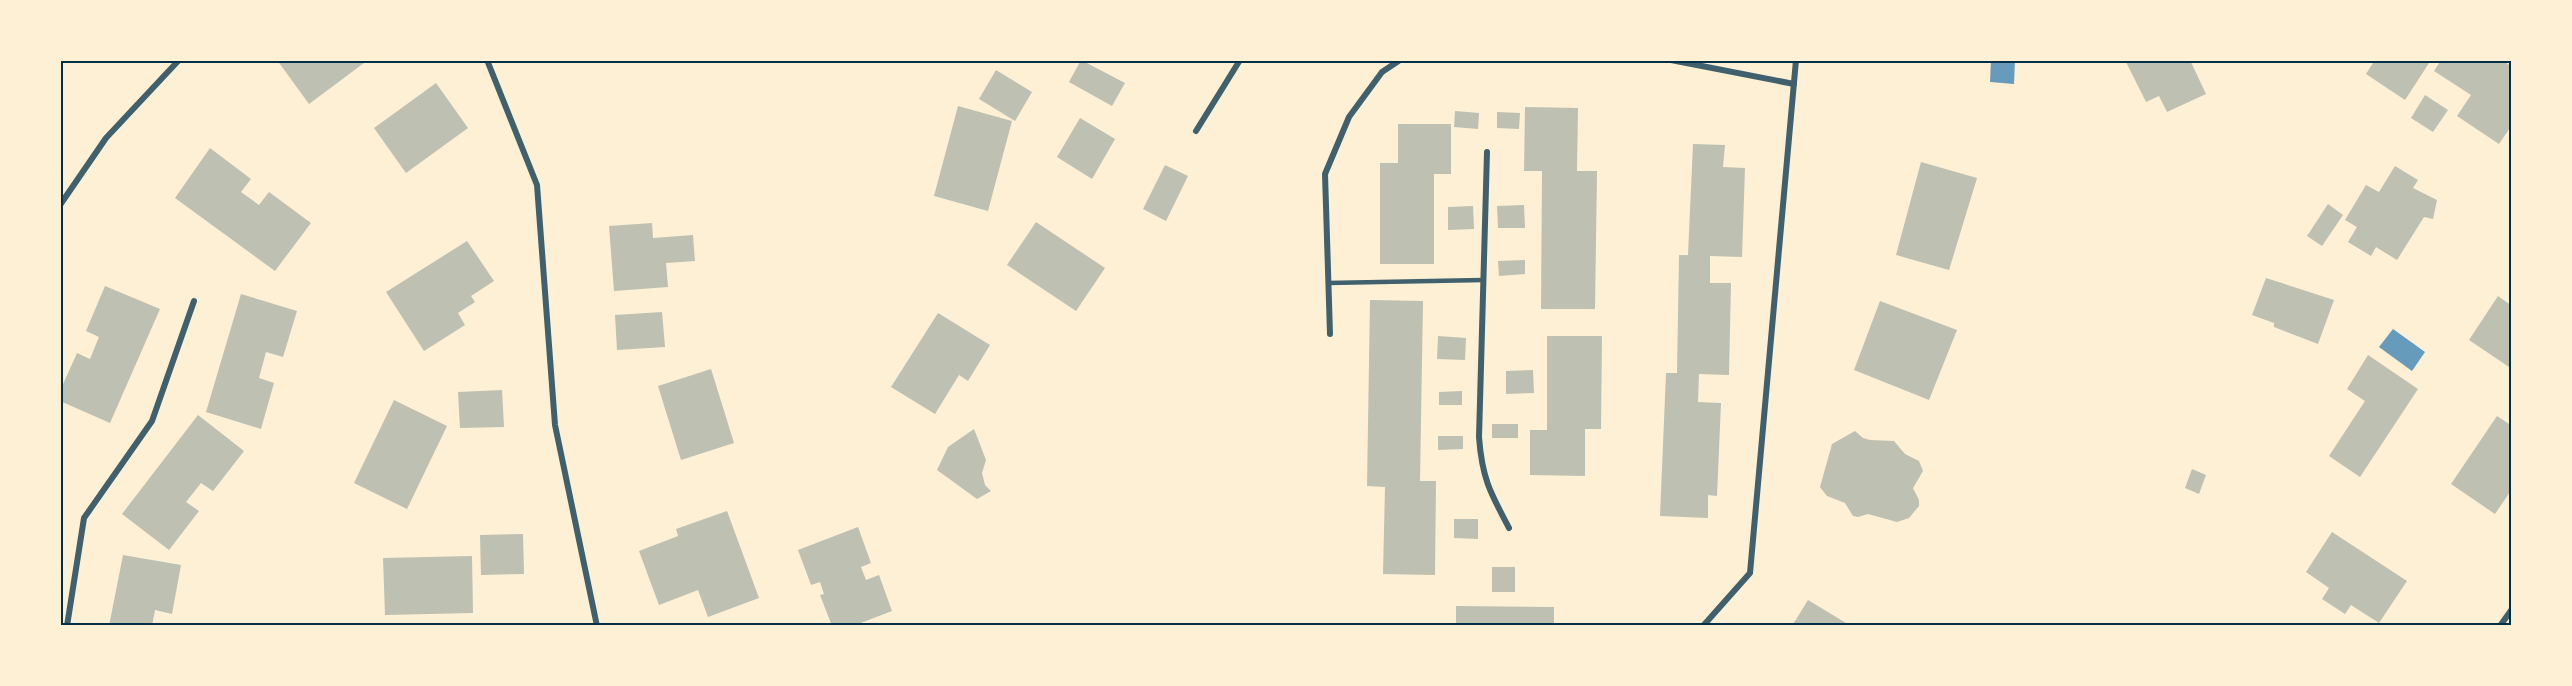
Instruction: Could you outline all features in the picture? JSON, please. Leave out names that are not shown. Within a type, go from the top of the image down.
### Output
[{"type":"street","points":[[60,205],[106,138],[179,60]]},
{"type":"street","points":[[487,60],[537,185],[555,424],[597,626]]},
{"type":"street","points":[[1196,131],[1240,60]]},
{"type":"street","points":[[1330,334],[1325,174],[1349,117],[1382,72],[1400,60]]},
{"type":"street","points":[[1671,60],[1794,84]]},
{"type":"street","points":[[1703,626],[1750,573],[1797,60]]},
{"type":"street","points":[[1487,152],[1479,437],[1481,466],[1489,490],[1509,528]]},
{"type":"street","points":[[67,626],[84,518],[152,421],[194,301]]},
{"type":"street","points":[[2500,626],[2512,609]]},
{"type":"lane","points":[[1328,284],[1483,280]]},
{"type":"water","points":[[1991,60],[2015,60],[2014,84],[1990,82]]},
{"type":"water","points":[[2393,329],[2425,352],[2412,371],[2379,347]]},
{"type":"building","points":[[277,60],[368,60],[309,104]]},
{"type":"building","points":[[1081,60],[1125,83],[1112,106],[1069,82]]},
{"type":"building","points":[[2125,60],[2190,60],[2206,94],[2167,112],[2159,96],[2146,102]]},
{"type":"building","points":[[2375,60],[2431,60],[2405,100],[2366,74]]},
{"type":"building","points":[[2441,60],[2502,60],[2512,67],[2512,125],[2499,144],[2457,116],[2471,95],[2434,71]]},
{"type":"building","points":[[996,70],[1032,92],[1015,121],[979,99]]},
{"type":"building","points":[[436,83],[468,128],[406,173],[374,128]]},
{"type":"building","points":[[2425,95],[2448,110],[2433,132],[2411,118]]},
{"type":"building","points":[[958,106],[1012,121],[988,211],[934,196]]},
{"type":"building","points":[[1525,107],[1578,108],[1577,171],[1597,171],[1595,309],[1541,309],[1542,171],[1524,171]]},
{"type":"building","points":[[1455,111],[1479,113],[1478,129],[1454,127]]},
{"type":"building","points":[[1497,112],[1520,113],[1519,129],[1497,128]]},
{"type":"building","points":[[1080,118],[1115,139],[1092,179],[1057,157]]},
{"type":"building","points":[[1398,124],[1451,124],[1451,174],[1434,174],[1434,264],[1380,264],[1380,163],[1398,163]]},
{"type":"building","points":[[1693,144],[1725,145],[1723,167],[1745,168],[1742,257],[1710,256],[1710,283],[1731,283],[1729,375],[1699,374],[1698,402],[1721,403],[1717,496],[1708,495],[1708,518],[1660,516],[1666,373],[1677,373],[1679,255],[1688,255]]},
{"type":"building","points":[[210,148],[251,179],[241,192],[259,205],[269,192],[311,223],[275,271],[175,198]]},
{"type":"building","points":[[1921,162],[1977,178],[1949,270],[1896,255]]},
{"type":"building","points":[[1165,165],[1188,176],[1166,221],[1143,209]]},
{"type":"building","points":[[2395,166],[2418,180],[2413,188],[2437,200],[2433,219],[2424,217],[2397,260],[2376,247],[2371,256],[2348,242],[2357,227],[2345,220],[2366,185],[2379,192]]},
{"type":"building","points":[[2328,204],[2343,215],[2322,246],[2307,236]]},
{"type":"building","points":[[1524,205],[1525,228],[1498,228],[1497,206]]},
{"type":"building","points":[[1473,206],[1474,229],[1448,230],[1448,207]]},
{"type":"building","points":[[1036,222],[1105,268],[1076,311],[1007,265]]},
{"type":"building","points":[[652,223],[653,238],[693,235],[695,261],[666,263],[668,287],[614,291],[609,226]]},
{"type":"building","points":[[467,241],[494,281],[471,296],[475,302],[458,313],[465,325],[424,351],[386,292]]},
{"type":"building","points":[[1525,260],[1525,274],[1499,276],[1498,261]]},
{"type":"building","points":[[2266,278],[2334,300],[2318,344],[2274,327],[2274,323],[2252,315]]},
{"type":"building","points":[[105,286],[160,309],[110,423],[60,401],[60,391],[77,353],[90,359],[99,337],[86,331]]},
{"type":"building","points":[[241,294],[297,311],[283,357],[266,352],[259,378],[274,383],[261,429],[206,412]]},
{"type":"building","points":[[2498,296],[2512,306],[2512,369],[2469,340]]},
{"type":"building","points":[[1370,300],[1423,301],[1420,481],[1436,481],[1435,575],[1383,574],[1385,487],[1367,486]]},
{"type":"building","points":[[1880,301],[1957,330],[1929,400],[1854,370]]},
{"type":"building","points":[[662,312],[665,347],[617,350],[615,315]]},
{"type":"building","points":[[938,313],[990,345],[968,381],[959,375],[935,414],[891,387]]},
{"type":"building","points":[[1438,336],[1466,338],[1465,360],[1437,359]]},
{"type":"building","points":[[1547,336],[1602,336],[1601,429],[1585,429],[1585,476],[1530,475],[1530,430],[1547,430]]},
{"type":"building","points":[[2368,355],[2418,389],[2360,477],[2329,456],[2365,401],[2347,389]]},
{"type":"building","points":[[711,369],[734,443],[681,460],[658,386]]},
{"type":"building","points":[[1533,370],[1534,393],[1506,394],[1506,371]]},
{"type":"building","points":[[502,390],[504,427],[460,428],[458,392]]},
{"type":"building","points":[[1462,391],[1462,405],[1439,405],[1439,392]]},
{"type":"building","points":[[394,400],[447,426],[407,509],[354,483]]},
{"type":"building","points":[[198,415],[244,451],[213,491],[201,483],[186,502],[199,511],[169,550],[122,514]]},
{"type":"building","points":[[2497,416],[2512,426],[2512,489],[2495,514],[2451,484]]},
{"type":"building","points":[[1492,424],[1518,424],[1518,438],[1492,438]]},
{"type":"building","points":[[974,429],[986,460],[982,473],[985,485],[991,491],[977,499],[937,470],[948,447]]},
{"type":"building","points":[[1855,431],[1863,438],[1870,440],[1894,441],[1905,454],[1919,461],[1923,471],[1913,488],[1919,500],[1919,506],[1909,518],[1897,522],[1868,514],[1853,516],[1845,503],[1827,496],[1820,487],[1832,444]]},
{"type":"building","points":[[1438,436],[1463,436],[1463,449],[1438,450]]},
{"type":"building","points":[[2192,469],[2206,475],[2199,494],[2185,488]]},
{"type":"building","points":[[727,511],[759,598],[708,617],[698,590],[659,605],[639,551],[678,536],[676,529]]},
{"type":"building","points":[[1454,519],[1478,519],[1478,539],[1454,538]]},
{"type":"building","points":[[858,527],[871,563],[861,567],[866,580],[879,575],[892,611],[853,626],[832,626],[820,595],[824,594],[820,582],[811,585],[798,550]]},
{"type":"building","points":[[2332,532],[2407,581],[2379,623],[2351,605],[2345,614],[2322,599],[2329,588],[2306,572]]},
{"type":"building","points":[[523,534],[524,574],[481,575],[480,535]]},
{"type":"building","points":[[123,555],[181,565],[172,614],[155,610],[152,626],[109,626]]},
{"type":"building","points":[[472,556],[473,613],[385,615],[383,558]]},
{"type":"building","points":[[1492,567],[1515,567],[1515,592],[1492,592]]},
{"type":"building","points":[[1808,600],[1851,626],[1792,626]]},
{"type":"building","points":[[1456,606],[1554,607],[1554,626],[1456,626]]}]
